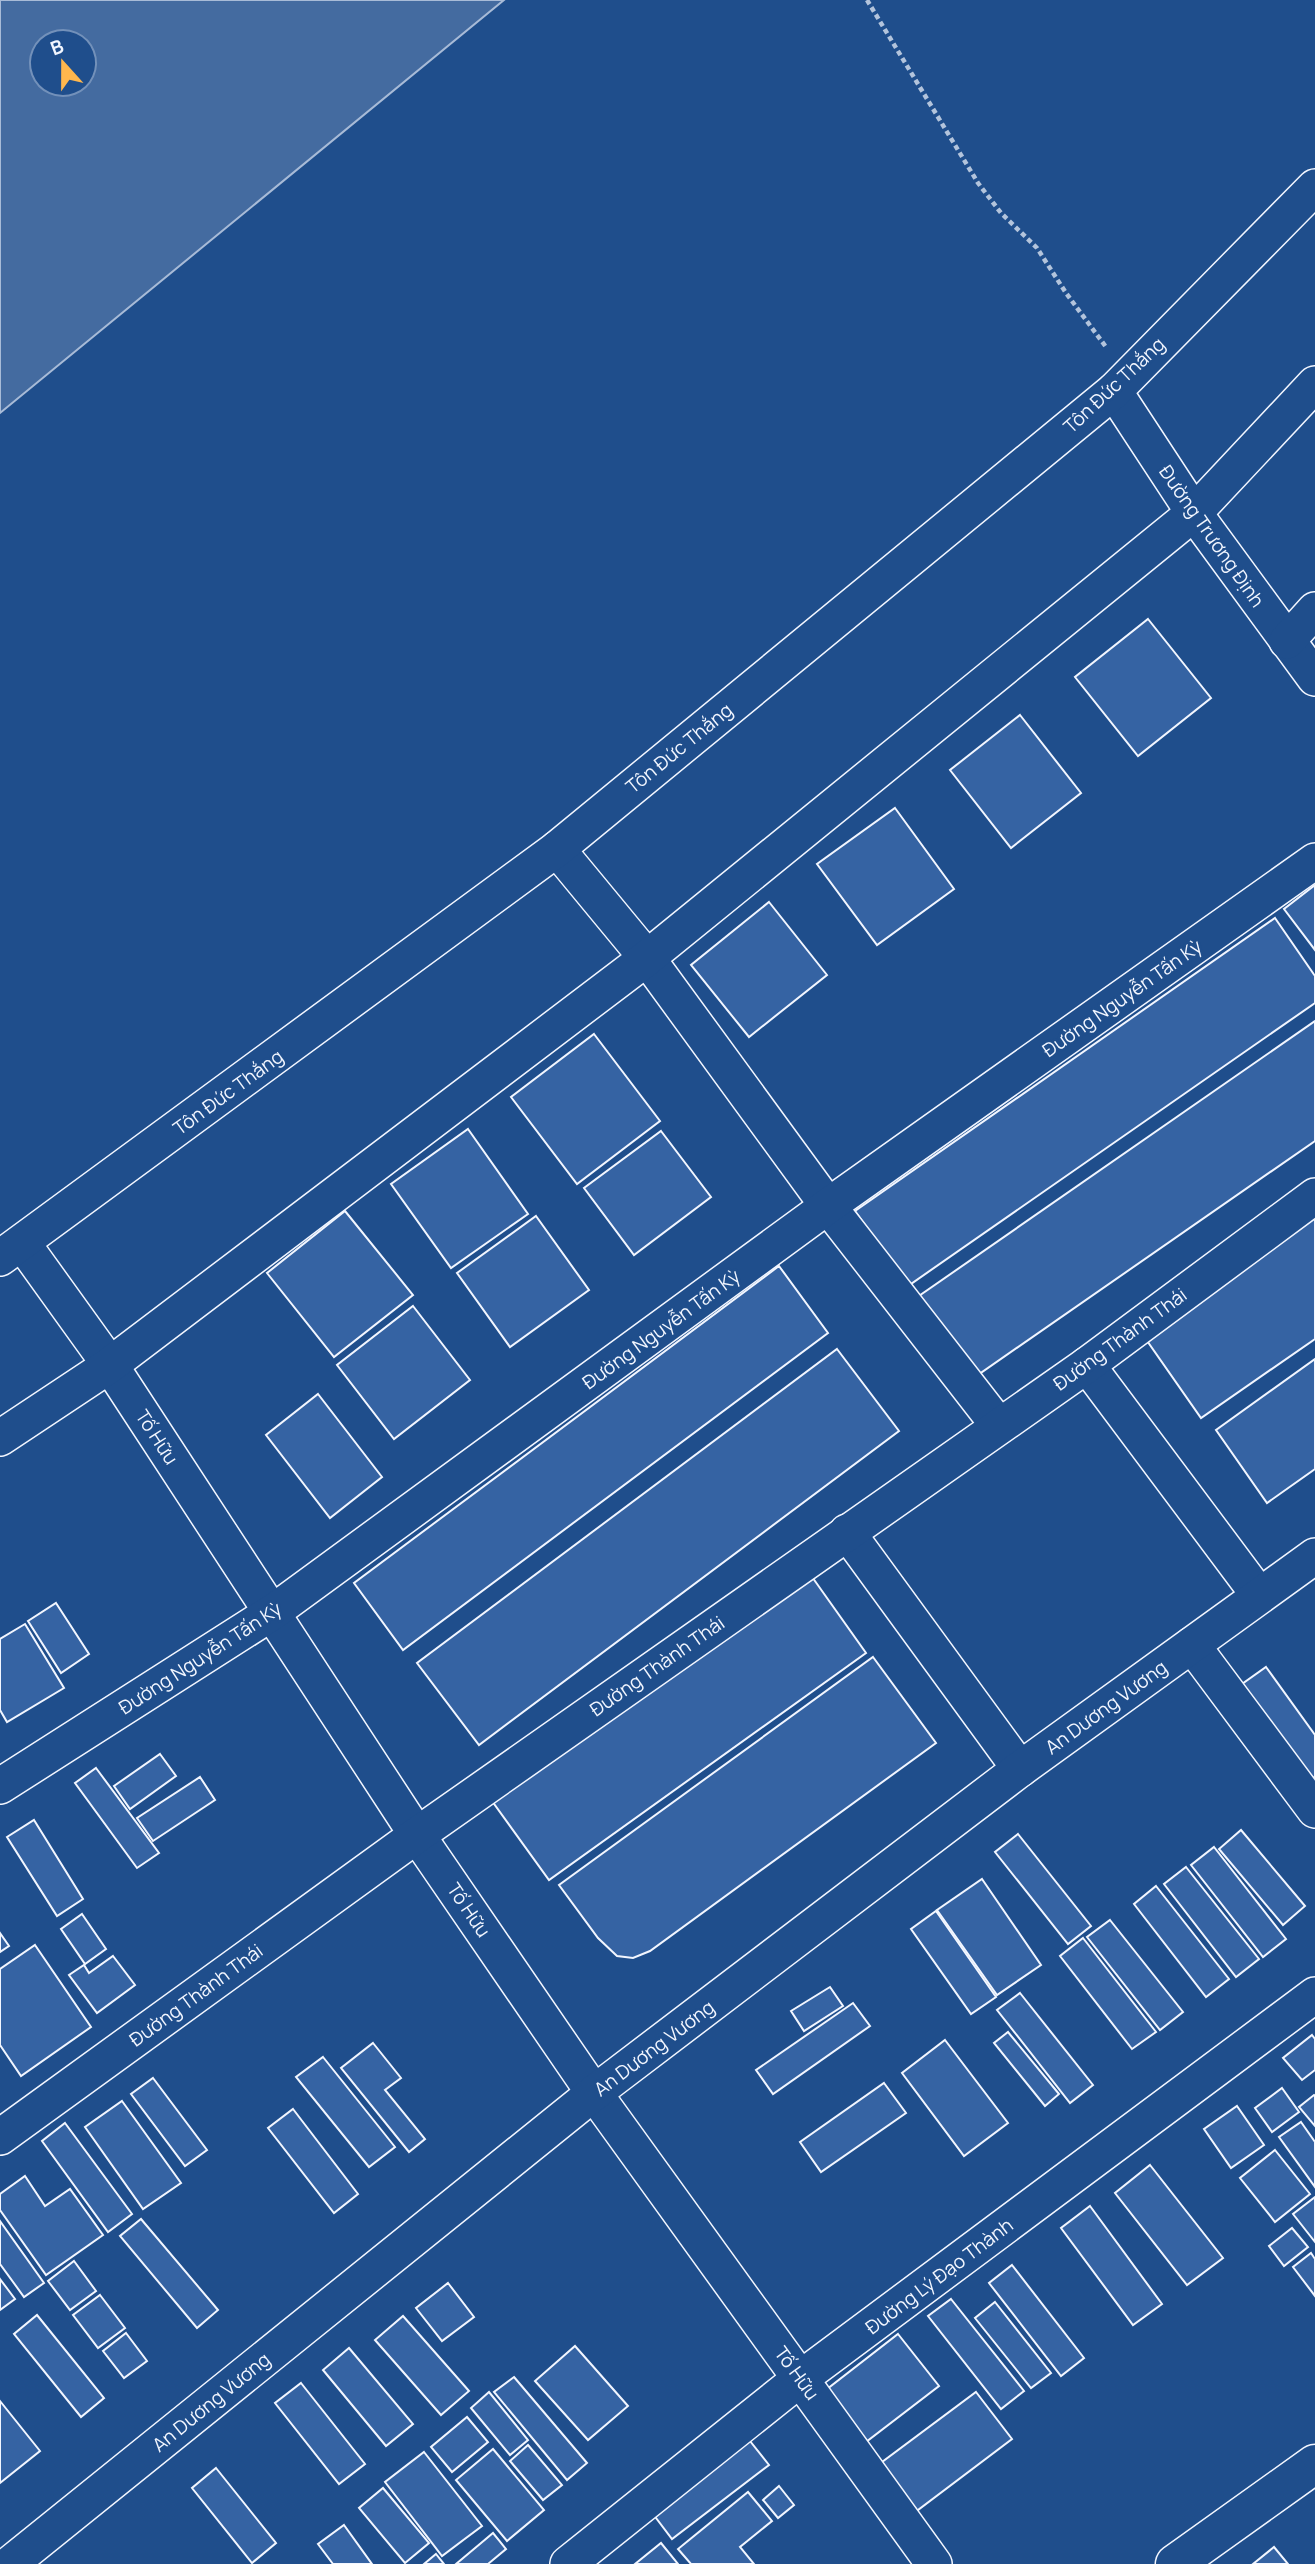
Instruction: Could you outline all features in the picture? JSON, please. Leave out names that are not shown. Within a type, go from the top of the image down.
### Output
[{"type":"main road","points":[[1175,2564],[1315,2464]]},
{"type":"street","name":"Tôn Đức Thắng","points":[[11,1251],[557,849],[1121,384],[1315,187]]},
{"type":"street","name":"Đường Trương Định","points":[[1121,384],[1194,513],[1315,678]]},
{"type":"street","points":[[0,1438],[110,1365],[648,958],[1194,513],[1315,384]]},
{"type":"street","points":[[1287,641],[1315,610]]},
{"type":"street","points":[[557,849],[648,958],[828,1206],[999,1426]]},
{"type":"street","name":"Đường Nguyễn Tấn Kỳ","points":[[0,1786],[273,1612],[828,1206],[1315,861]]},
{"type":"street","name":"Đường Thành Thái","points":[[0,2137],[417,1835],[1087,1365],[1315,1196]]},
{"type":"street","name":"Tố Hữu","points":[[11,1251],[110,1365],[417,1835],[594,2093],[934,2564]]},
{"type":"street","points":[[1087,1365],[1259,1595]]},
{"type":"street","points":[[847,1532],[1020,1769]]},
{"type":"street","name":"An Dương Vương","points":[[10,2564],[594,2093],[1020,1769],[1315,1556]]},
{"type":"street","points":[[1192,1645],[1315,1810]]},
{"type":"street","name":"Đường Lý Đạo Thành","points":[[568,2564],[801,2378],[1315,1995]]},
{"type":"path","points":[[867,0],[978,183],[1001,213],[1037,248],[1121,384]]},
{"type":"water","points":[[0,0],[504,0],[0,413]]},
{"type":"building","points":[[1148,619],[1211,698],[1138,756],[1075,677]]},
{"type":"building","points":[[1020,715],[1081,793],[1011,848],[950,770]]},
{"type":"building","points":[[895,808],[954,889],[877,945],[817,864]]},
{"type":"building","points":[[1315,885],[1315,950],[1284,909]]},
{"type":"building","points":[[769,902],[827,975],[749,1037],[691,965]]},
{"type":"building","points":[[1275,918],[1315,976],[1315,1003],[908,1286],[855,1211]]},
{"type":"building","points":[[1315,1021],[1315,1141],[972,1379],[916,1298]]},
{"type":"building","points":[[594,1034],[660,1121],[577,1184],[511,1097]]},
{"type":"building","points":[[468,1129],[528,1214],[451,1268],[391,1184]]},
{"type":"building","points":[[661,1131],[711,1197],[634,1255],[584,1188]]},
{"type":"building","points":[[345,1211],[413,1295],[334,1357],[267,1273]]},
{"type":"building","points":[[536,1216],[589,1290],[510,1347],[457,1273]]},
{"type":"building","points":[[1315,1216],[1315,1339],[1201,1418],[1143,1335]]},
{"type":"building","points":[[779,1266],[828,1333],[403,1650],[354,1583]]},
{"type":"building","points":[[413,1306],[470,1380],[394,1439],[337,1365]]},
{"type":"building","points":[[837,1349],[899,1431],[479,1745],[417,1663]]},
{"type":"building","points":[[1315,1359],[1315,1469],[1267,1503],[1216,1430]]},
{"type":"building","points":[[318,1394],[382,1477],[330,1518],[266,1435]]},
{"type":"building","points":[[810,1574],[866,1653],[549,1880],[492,1801]]},
{"type":"building","points":[[56,1603],[89,1654],[61,1673],[28,1621]]},
{"type":"building","points":[[25,1624],[64,1688],[7,1722],[0,1710],[0,1639]]},
{"type":"building","points":[[873,1657],[936,1743],[650,1951],[633,1958],[617,1956],[598,1938],[559,1885]]},
{"type":"building","points":[[1266,1667],[1315,1735],[1315,1777],[1311,1779],[1242,1684]]},
{"type":"building","points":[[160,1754],[176,1776],[130,1809],[114,1786]]},
{"type":"building","points":[[96,1768],[159,1853],[137,1868],[75,1783]]},
{"type":"building","points":[[200,1777],[215,1800],[153,1841],[137,1818]]},
{"type":"building","points":[[34,1820],[83,1899],[57,1916],[7,1837]]},
{"type":"building","points":[[1241,1830],[1305,1906],[1283,1925],[1219,1849]]},
{"type":"building","points":[[1018,1834],[1091,1926],[1068,1944],[995,1852]]},
{"type":"building","points":[[1214,1847],[1286,1939],[1263,1957],[1191,1865]]},
{"type":"building","points":[[1186,1867],[1259,1959],[1236,1977],[1164,1884]]},
{"type":"building","points":[[982,1879],[1041,1965],[997,1995],[937,1910]]},
{"type":"building","points":[[1156,1886],[1229,1979],[1206,1997],[1134,1904]]},
{"type":"building","points":[[936,1911],[996,1997],[971,2014],[911,1929]]},
{"type":"building","points":[[82,1914],[106,1949],[85,1964],[61,1929]]},
{"type":"building","points":[[1110,1920],[1183,2012],[1160,2030],[1087,1937]]},
{"type":"building","points":[[0,1933],[9,1946],[0,1952]]},
{"type":"building","points":[[1083,1938],[1156,2032],[1132,2049],[1060,1956]]},
{"type":"building","points":[[35,1945],[91,2027],[21,2076],[0,2045],[0,1969]]},
{"type":"building","points":[[113,1956],[135,1985],[97,2013],[69,1975],[84,1965],[89,1973]]},
{"type":"building","points":[[830,1987],[843,2006],[804,2031],[791,2011]]},
{"type":"building","points":[[1020,1993],[1093,2085],[1070,2103],[997,2010]]},
{"type":"building","points":[[853,2003],[870,2026],[773,2094],[756,2070]]},
{"type":"building","points":[[1008,2032],[1059,2094],[1045,2106],[994,2043]]},
{"type":"building","points":[[1312,2035],[1315,2039],[1315,2070],[1302,2080],[1283,2058]]},
{"type":"building","points":[[945,2040],[1008,2123],[964,2156],[902,2073]]},
{"type":"building","points":[[373,2043],[401,2078],[385,2090],[425,2139],[409,2152],[341,2068]]},
{"type":"building","points":[[323,2057],[395,2147],[369,2167],[296,2077]]},
{"type":"building","points":[[153,2078],[207,2150],[185,2166],[131,2094]]},
{"type":"building","points":[[884,2083],[906,2113],[821,2172],[800,2142]]},
{"type":"building","points":[[1282,2088],[1299,2112],[1272,2132],[1255,2108]]},
{"type":"building","points":[[1315,2096],[1315,2126],[1299,2107]]},
{"type":"building","points":[[122,2101],[181,2183],[143,2209],[85,2127]]},
{"type":"building","points":[[1237,2106],[1264,2145],[1231,2168],[1204,2129]]},
{"type":"building","points":[[293,2109],[358,2194],[334,2213],[268,2128]]},
{"type":"building","points":[[1301,2122],[1315,2142],[1315,2187],[1279,2137]]},
{"type":"building","points":[[65,2123],[132,2214],[108,2232],[42,2141]]},
{"type":"building","points":[[1275,2150],[1310,2194],[1275,2222],[1240,2178]]},
{"type":"building","points":[[1150,2165],[1223,2258],[1187,2285],[1115,2193]]},
{"type":"building","points":[[25,2176],[45,2206],[70,2189],[103,2235],[46,2275],[0,2210],[0,2194]]},
{"type":"building","points":[[1315,2197],[1315,2242],[1293,2214]]},
{"type":"building","points":[[1090,2206],[1162,2304],[1133,2325],[1061,2228]]},
{"type":"building","points":[[141,2219],[218,2310],[197,2328],[120,2236]]},
{"type":"building","points":[[0,2221],[44,2283],[24,2297],[0,2264]]},
{"type":"building","points":[[1292,2228],[1308,2247],[1284,2266],[1269,2246]]},
{"type":"building","points":[[1311,2253],[1315,2259],[1315,2296],[1293,2267]]},
{"type":"building","points":[[74,2261],[96,2291],[70,2310],[48,2281]]},
{"type":"building","points":[[1012,2265],[1084,2358],[1061,2376],[989,2283]]},
{"type":"building","points":[[0,2279],[15,2299],[0,2310]]},
{"type":"building","points":[[448,2283],[474,2317],[442,2341],[416,2308]]},
{"type":"building","points":[[100,2295],[125,2328],[98,2348],[73,2315]]},
{"type":"building","points":[[951,2299],[1024,2391],[1001,2409],[928,2316]]},
{"type":"building","points":[[995,2302],[1051,2373],[1031,2388],[975,2318]]},
{"type":"building","points":[[37,2315],[104,2398],[81,2417],[14,2334]]},
{"type":"building","points":[[403,2316],[469,2391],[441,2415],[375,2340]]},
{"type":"building","points":[[126,2333],[147,2361],[124,2378],[103,2351]]},
{"type":"building","points":[[898,2334],[939,2386],[862,2445],[822,2393]]},
{"type":"building","points":[[575,2346],[628,2406],[588,2440],[535,2381]]},
{"type":"building","points":[[349,2348],[413,2424],[386,2446],[323,2370]]},
{"type":"building","points":[[514,2377],[587,2463],[567,2480],[494,2392]]},
{"type":"building","points":[[301,2383],[365,2464],[339,2484],[275,2403]]},
{"type":"building","points":[[489,2392],[528,2440],[510,2455],[471,2408]]},
{"type":"building","points":[[976,2392],[1012,2439],[906,2519],[870,2471]]},
{"type":"building","points":[[0,2401],[40,2451],[0,2483]]},
{"type":"building","points":[[467,2417],[488,2442],[452,2472],[431,2447]]},
{"type":"building","points":[[746,2436],[769,2465],[672,2539],[650,2510]]},
{"type":"building","points":[[528,2445],[562,2485],[543,2500],[510,2461]]},
{"type":"building","points":[[493,2449],[544,2510],[507,2541],[456,2480]]},
{"type":"building","points":[[424,2452],[482,2526],[442,2556],[385,2482]]},
{"type":"building","points":[[216,2468],[276,2543],[252,2563],[192,2488]]},
{"type":"building","points":[[779,2486],[794,2505],[778,2518],[763,2500]]},
{"type":"building","points":[[383,2488],[429,2543],[405,2563],[359,2508]]},
{"type":"building","points":[[748,2492],[772,2521],[740,2547],[754,2564],[691,2564],[678,2549]]},
{"type":"building","points":[[344,2525],[372,2564],[333,2564],[318,2544]]},
{"type":"building","points":[[493,2533],[506,2549],[488,2564],[456,2564]]},
{"type":"building","points":[[661,2543],[678,2564],[635,2564]]},
{"type":"building","points":[[1274,2547],[1288,2564],[1253,2564]]},
{"type":"building","points":[[436,2554],[444,2564],[424,2564]]}]
